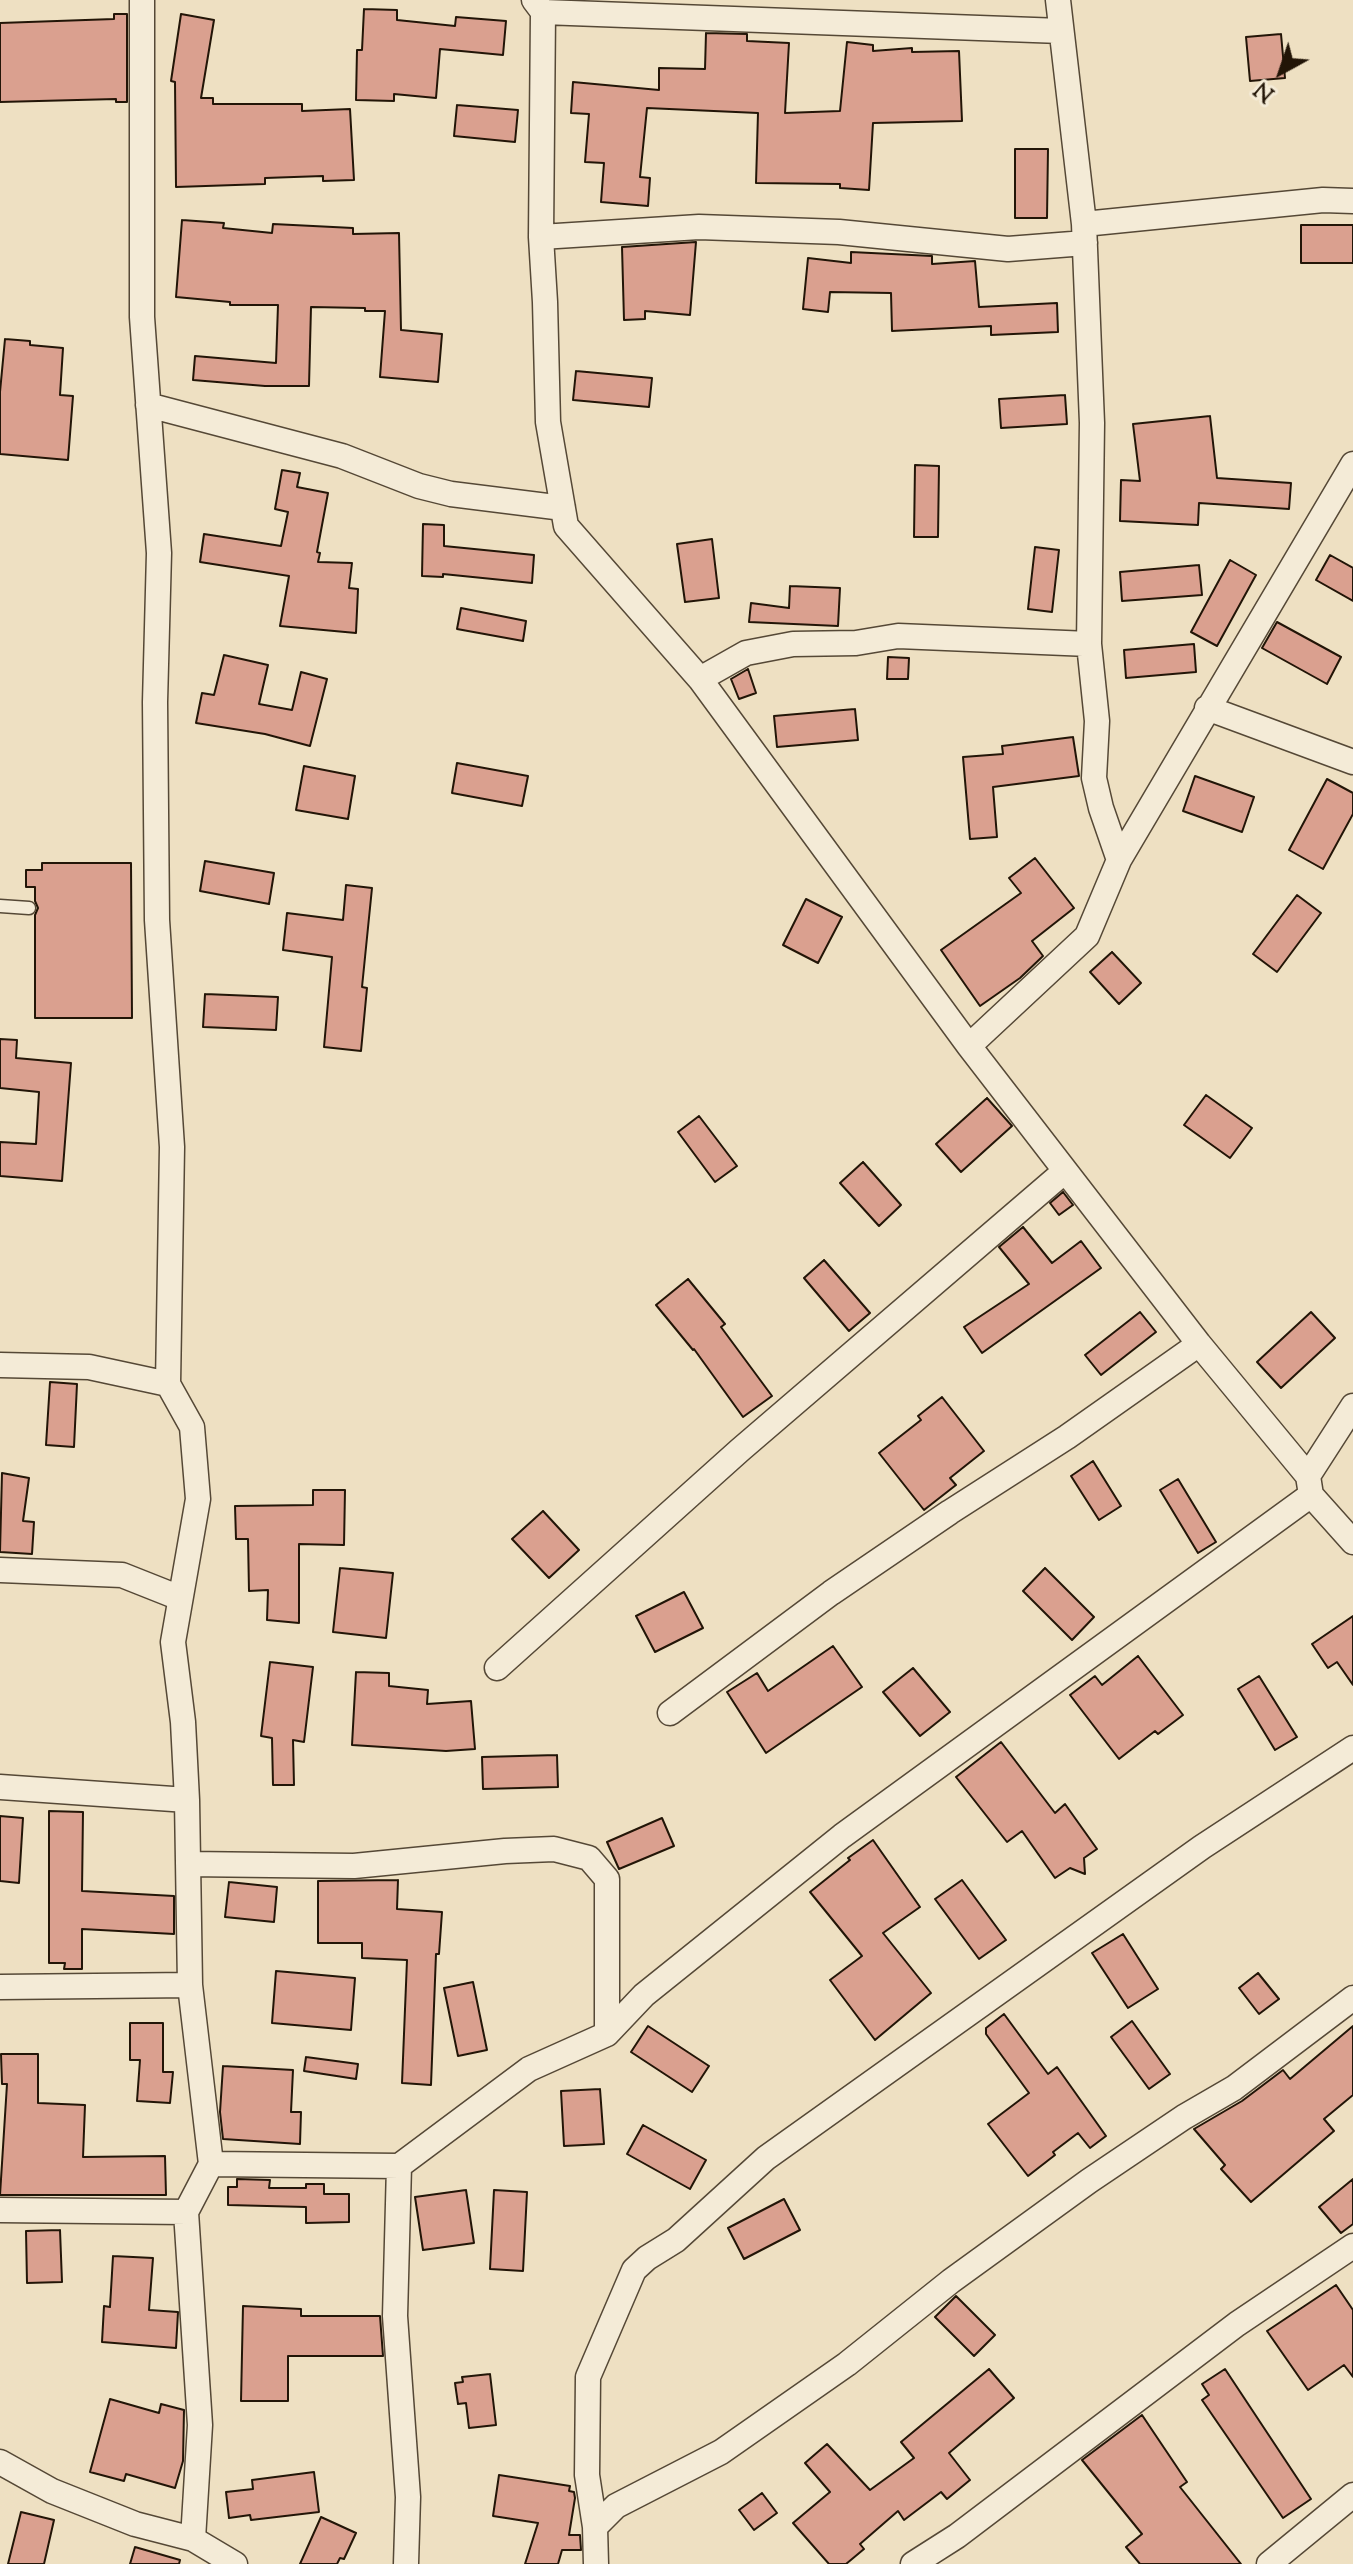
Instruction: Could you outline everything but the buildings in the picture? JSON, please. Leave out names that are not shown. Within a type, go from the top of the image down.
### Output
[{"type":"street","points":[[142,0],[142,317],[159,553],[155,702],[157,920],[172,1147],[168,1384],[192,1427],[198,1499],[173,1642],[183,1722],[187,1800],[190,1985],[211,2164],[186,2212],[200,2425],[193,2539]]},
{"type":"street","points":[[1058,0],[1084,233],[1092,423],[1089,644],[1097,721],[1094,778],[1119,860]]},
{"type":"street","points":[[1061,31],[539,6],[541,237],[548,422],[566,526],[700,679],[969,1046],[1353,1542]]},
{"type":"street","points":[[541,237],[699,227],[839,232],[1008,249],[1084,233],[1323,200],[1353,201]]},
{"type":"street","points":[[148,405],[342,456],[430,489],[563,508]]},
{"type":"street","points":[[969,1046],[1087,936],[1119,860],[1353,464]]},
{"type":"street","points":[[700,679],[746,653],[793,644],[856,643],[898,636],[1089,644]]},
{"type":"street","points":[[1207,708],[1353,762]]},
{"type":"street","points":[[497,1668],[740,1450],[1065,1171]]},
{"type":"street","points":[[670,1713],[831,1593],[1067,1437],[1199,1344]]},
{"type":"street","points":[[0,1365],[89,1367],[168,1384]]},
{"type":"street","points":[[211,2164],[399,2166],[529,2069],[607,2034],[644,1995],[842,1836],[1309,1486],[1353,1406]]},
{"type":"street","points":[[0,1570],[122,1575],[180,1598]]},
{"type":"street","points":[[596,2564],[595,2527],[587,2475],[588,2377],[634,2270],[676,2240],[766,2158],[1202,1847],[1353,1748]]},
{"type":"street","points":[[0,1787],[187,1800]]},
{"type":"street","points":[[188,1864],[354,1866],[554,1849],[589,1858],[607,1879],[607,2034]]},
{"type":"street","points":[[0,1987],[190,1985]]},
{"type":"street","points":[[595,2527],[616,2506],[721,2452],[847,2364],[951,2281],[1089,2181],[1184,2117],[1234,2088],[1353,1998]]},
{"type":"street","points":[[399,2166],[395,2316],[408,2497],[406,2564]]},
{"type":"street","points":[[0,2210],[186,2212]]},
{"type":"street","points":[[913,2564],[957,2536],[1237,2324],[1353,2246]]},
{"type":"street","points":[[0,2462],[52,2491],[135,2524],[193,2539],[235,2564]]},
{"type":"street","points":[[1269,2564],[1334,2507],[1353,2495]]},
{"type":"lane","points":[[0,906],[29,908]]}]
